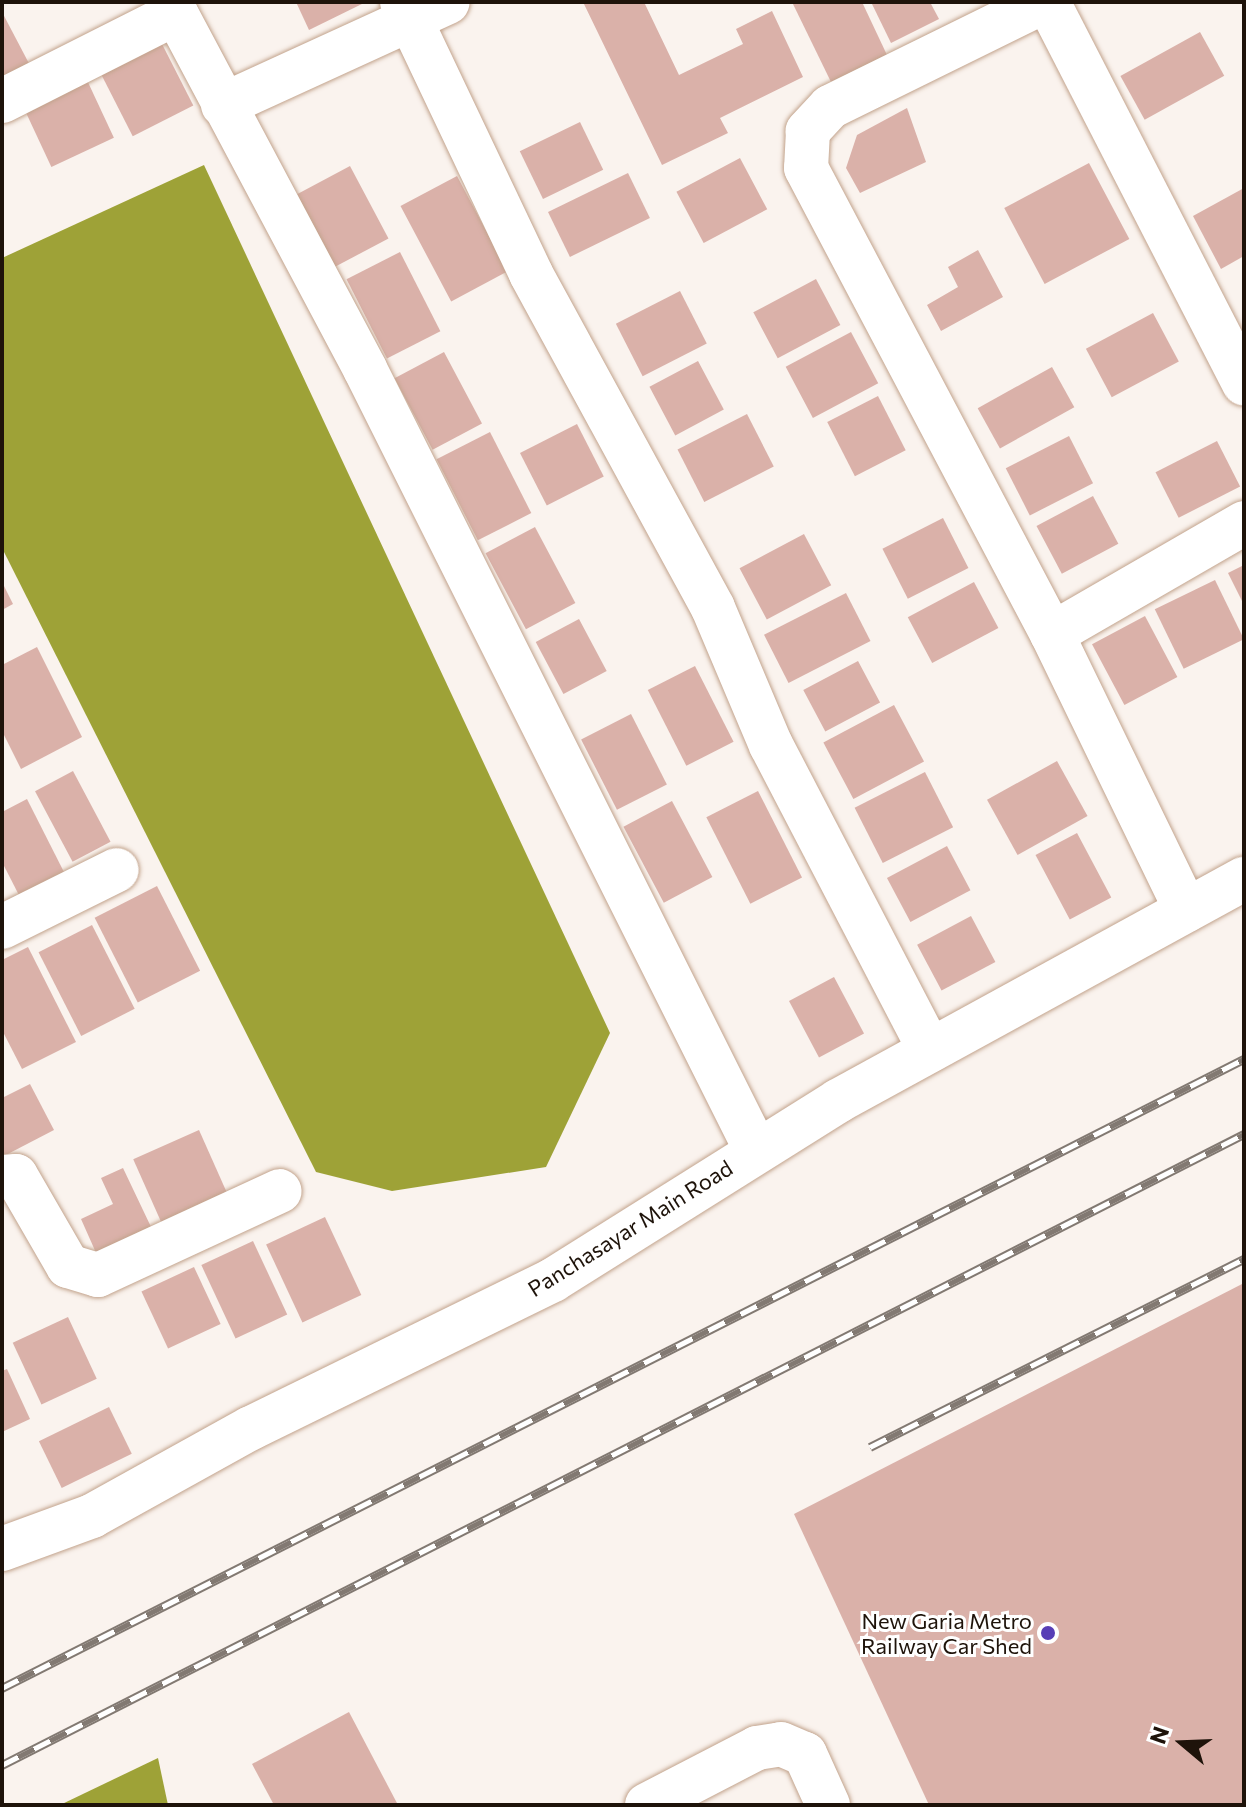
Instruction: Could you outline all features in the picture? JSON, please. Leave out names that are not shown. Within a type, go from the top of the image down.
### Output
[{"type":"street","points":[[1186,910],[1052,634],[806,168],[808,131],[830,107],[1046,2],[1244,384]]},
{"type":"street","points":[[2,101],[173,8],[365,369],[756,1150]]},
{"type":"street","points":[[223,105],[420,8],[531,274],[713,608],[771,745],[930,1050]]},
{"type":"street","points":[[1052,634],[1244,523]]},
{"type":"street","points":[[2,927],[117,870]]},
{"type":"street","name":"Panchasayar Main Road","points":[[2,1549],[92,1516],[251,1428],[553,1280],[756,1150],[930,1050],[1244,879]]},
{"type":"street","points":[[2,1177],[16,1176],[68,1266],[98,1275],[280,1191]]},
{"type":"street","points":[[647,1805],[757,1748],[781,1744],[805,1754],[828,1805]]},
{"type":"shaded area","points":[[204,165],[610,1033],[546,1167],[392,1191],[316,1172],[2,548],[2,258]]},
{"type":"shaded area","points":[[158,1758],[168,1805],[60,1805]]},
{"type":"building","points":[[296,2],[366,2],[309,30]]},
{"type":"building","points":[[583,2],[644,2],[679,75],[743,44],[736,29],[772,11],[803,77],[720,118],[728,133],[662,165]]},
{"type":"building","points":[[792,2],[862,2],[887,55],[831,82]]},
{"type":"building","points":[[871,2],[930,2],[939,19],[891,43]]},
{"type":"building","points":[[2,12],[34,73],[2,90]]},
{"type":"building","points":[[1200,32],[1224,76],[1145,120],[1120,76]]},
{"type":"building","points":[[162,44],[193,105],[133,136],[101,75]]},
{"type":"building","points":[[86,78],[114,138],[51,167],[23,107]]},
{"type":"building","points":[[907,108],[926,162],[860,193],[846,168],[857,135]]},
{"type":"building","points":[[580,122],[603,170],[543,199],[520,151]]},
{"type":"building","points":[[740,158],[767,209],[704,243],[676,192]]},
{"type":"building","points":[[1089,163],[1129,239],[1045,284],[1004,208]]},
{"type":"building","points":[[350,166],[388,238],[336,267],[297,194]]},
{"type":"building","points":[[628,173],[650,218],[570,257],[548,212]]},
{"type":"building","points":[[457,176],[508,271],[451,301],[400,206]]},
{"type":"building","points":[[1244,188],[1244,256],[1221,269],[1193,216]]},
{"type":"building","points":[[978,250],[1003,297],[941,331],[927,305],[958,287],[948,267]]},
{"type":"building","points":[[400,252],[440,331],[387,359],[347,279]]},
{"type":"building","points":[[816,279],[840,325],[778,358],[753,312]]},
{"type":"building","points":[[680,291],[707,344],[643,376],[616,324]]},
{"type":"building","points":[[1153,313],[1179,362],[1112,397],[1086,349]]},
{"type":"building","points":[[851,332],[878,383],[813,418],[786,367]]},
{"type":"building","points":[[444,352],[482,424],[433,450],[395,378]]},
{"type":"building","points":[[698,361],[724,410],[675,435],[649,387]]},
{"type":"building","points":[[1052,367],[1074,407],[1000,448],[978,408]]},
{"type":"building","points":[[878,396],[906,450],[855,476],[827,422]]},
{"type":"building","points":[[747,414],[774,467],[704,502],[678,449]]},
{"type":"building","points":[[577,424],[604,477],[547,506],[520,453]]},
{"type":"building","points":[[490,432],[531,513],[478,540],[437,459]]},
{"type":"building","points":[[1069,436],[1093,483],[1030,515],[1006,468]]},
{"type":"building","points":[[1217,441],[1240,486],[1179,518],[1156,472]]},
{"type":"building","points":[[1093,496],[1118,544],[1062,574],[1036,526]]},
{"type":"building","points":[[943,518],[968,568],[908,599],[882,549]]},
{"type":"building","points":[[535,527],[575,603],[526,629],[486,553]]},
{"type":"building","points":[[804,534],[831,585],[767,619],[740,568]]},
{"type":"building","points":[[1244,565],[1244,605],[1228,573]]},
{"type":"building","points":[[1215,580],[1244,639],[1184,669],[1155,609]]},
{"type":"building","points":[[2,582],[13,604],[2,610]]},
{"type":"building","points":[[974,582],[998,628],[932,663],[908,617]]},
{"type":"building","points":[[846,593],[871,641],[789,683],[764,635]]},
{"type":"building","points":[[1145,616],[1177,677],[1124,705],[1092,644]]},
{"type":"building","points":[[579,619],[607,671],[563,694],[536,642]]},
{"type":"building","points":[[37,647],[82,737],[21,769],[2,731],[2,665]]},
{"type":"building","points":[[858,661],[880,702],[825,732],[803,690]]},
{"type":"building","points":[[695,666],[734,742],[686,766],[648,690]]},
{"type":"building","points":[[894,705],[924,762],[853,799],[823,743]]},
{"type":"building","points":[[631,714],[667,784],[617,810],[581,739]]},
{"type":"building","points":[[1057,761],[1088,816],[1018,855],[987,800]]},
{"type":"building","points":[[73,771],[111,842],[73,862],[35,791]]},
{"type":"building","points":[[925,772],[953,827],[883,863],[855,808]]},
{"type":"building","points":[[758,791],[802,877],[750,904],[706,817]]},
{"type":"building","points":[[27,799],[68,880],[23,903],[2,862],[2,812]]},
{"type":"building","points":[[672,801],[712,877],[664,903],[623,827]]},
{"type":"building","points":[[1077,833],[1111,897],[1070,920],[1036,855]]},
{"type":"building","points":[[947,846],[970,890],[910,922],[887,878]]},
{"type":"building","points":[[157,886],[200,971],[138,1002],[95,918]]},
{"type":"building","points":[[971,916],[995,962],[942,991],[917,945]]},
{"type":"building","points":[[92,925],[135,1009],[81,1036],[39,952]]},
{"type":"building","points":[[28,947],[76,1042],[22,1069],[2,1030],[2,960]]},
{"type":"building","points":[[834,977],[864,1034],[819,1057],[789,1001]]},
{"type":"building","points":[[30,1084],[54,1130],[2,1157],[2,1098]]},
{"type":"building","points":[[199,1130],[227,1194],[162,1223],[133,1159]]},
{"type":"building","points":[[123,1168],[152,1229],[97,1255],[81,1219],[113,1204],[101,1178]]},
{"type":"building","points":[[325,1217],[361,1295],[302,1322],[266,1244]]},
{"type":"building","points":[[253,1241],[287,1314],[236,1339],[201,1265]]},
{"type":"building","points":[[194,1267],[221,1324],[168,1349],[141,1292]]},
{"type":"building","name":"New Garia Metro Railway Car Shed","points":[[1244,1283],[1244,1805],[929,1805],[794,1514]]},
{"type":"building","points":[[68,1317],[97,1379],[41,1404],[13,1343]]},
{"type":"building","points":[[7,1369],[30,1419],[2,1432],[2,1371]]},
{"type":"building","points":[[109,1407],[132,1454],[62,1488],[39,1441]]},
{"type":"building","points":[[349,1712],[398,1805],[274,1805],[252,1764]]},
{"type":"railway","points":[[2,1688],[1244,1059]]},
{"type":"railway","points":[[2,1765],[1244,1134]]},
{"type":"railway","points":[[870,1447],[1244,1259]]},
{"type":"place","name":"New Garia Metro Railway Car Shed","points":[[1048,1633]]}]
